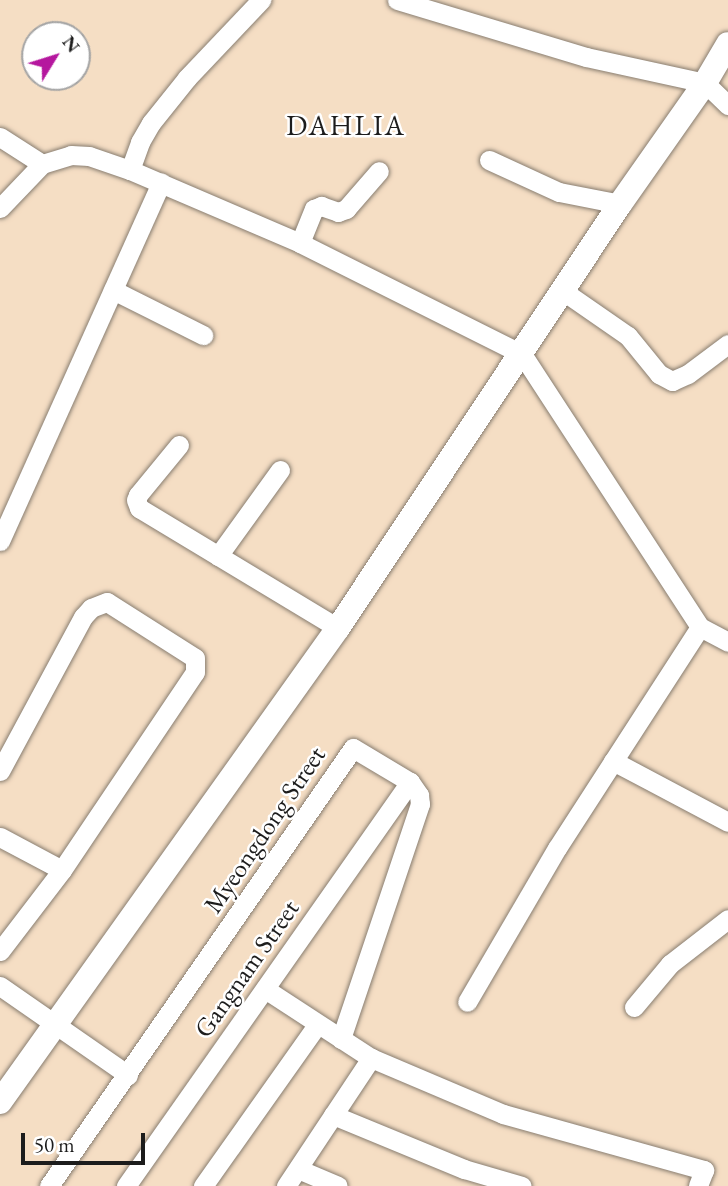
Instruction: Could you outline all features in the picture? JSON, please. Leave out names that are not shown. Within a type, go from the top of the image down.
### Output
[{"type":"street","points":[[130,170],[139,142],[151,122],[187,78],[261,0]]},
{"type":"street","points":[[397,0],[586,58],[705,83],[728,105]]},
{"type":"street","points":[[0,1102],[338,628],[620,204],[705,83],[728,44]]},
{"type":"street","points":[[0,137],[42,164]]},
{"type":"street","points":[[0,208],[42,164],[71,155],[89,156],[130,170],[300,243],[522,354],[700,627],[728,642]]},
{"type":"street","points":[[489,160],[559,192],[620,204]]},
{"type":"street","points":[[300,243],[314,209],[321,206],[338,212],[346,209],[379,171]]},
{"type":"street","points":[[0,541],[161,183]]},
{"type":"street","points":[[113,290],[203,335]]},
{"type":"street","points":[[563,291],[628,336],[659,373],[672,381],[688,374],[728,344]]},
{"type":"street","points":[[179,444],[138,495],[137,504],[338,628]]},
{"type":"street","points":[[218,556],[280,470]]},
{"type":"street","points":[[0,771],[83,617],[91,608],[107,602],[195,658],[195,672],[62,870],[0,951]]},
{"type":"street","points":[[467,1002],[557,848],[700,627]]},
{"type":"street","name":"Myeongdong Street","points":[[49,1186],[353,748],[410,782]]},
{"type":"street","points":[[613,761],[728,822]]},
{"type":"street","points":[[341,1039],[420,804],[419,795],[410,782]]},
{"type":"street","name":"Gangnam Street","points":[[126,1186],[410,782]]},
{"type":"street","points":[[0,837],[62,870]]},
{"type":"street","points":[[634,1007],[670,964],[728,919]]},
{"type":"street","points":[[0,986],[128,1075]]},
{"type":"street","points":[[265,989],[370,1058],[503,1114],[701,1178]]},
{"type":"street","points":[[203,1186],[317,1025]]},
{"type":"street","points":[[286,1186],[370,1058]]},
{"type":"street","points":[[333,1115],[464,1169],[522,1186]]},
{"type":"street","points":[[298,1169],[338,1186]]},
{"type":"district","name":"DAHLIA","points":[[346,125]]}]
